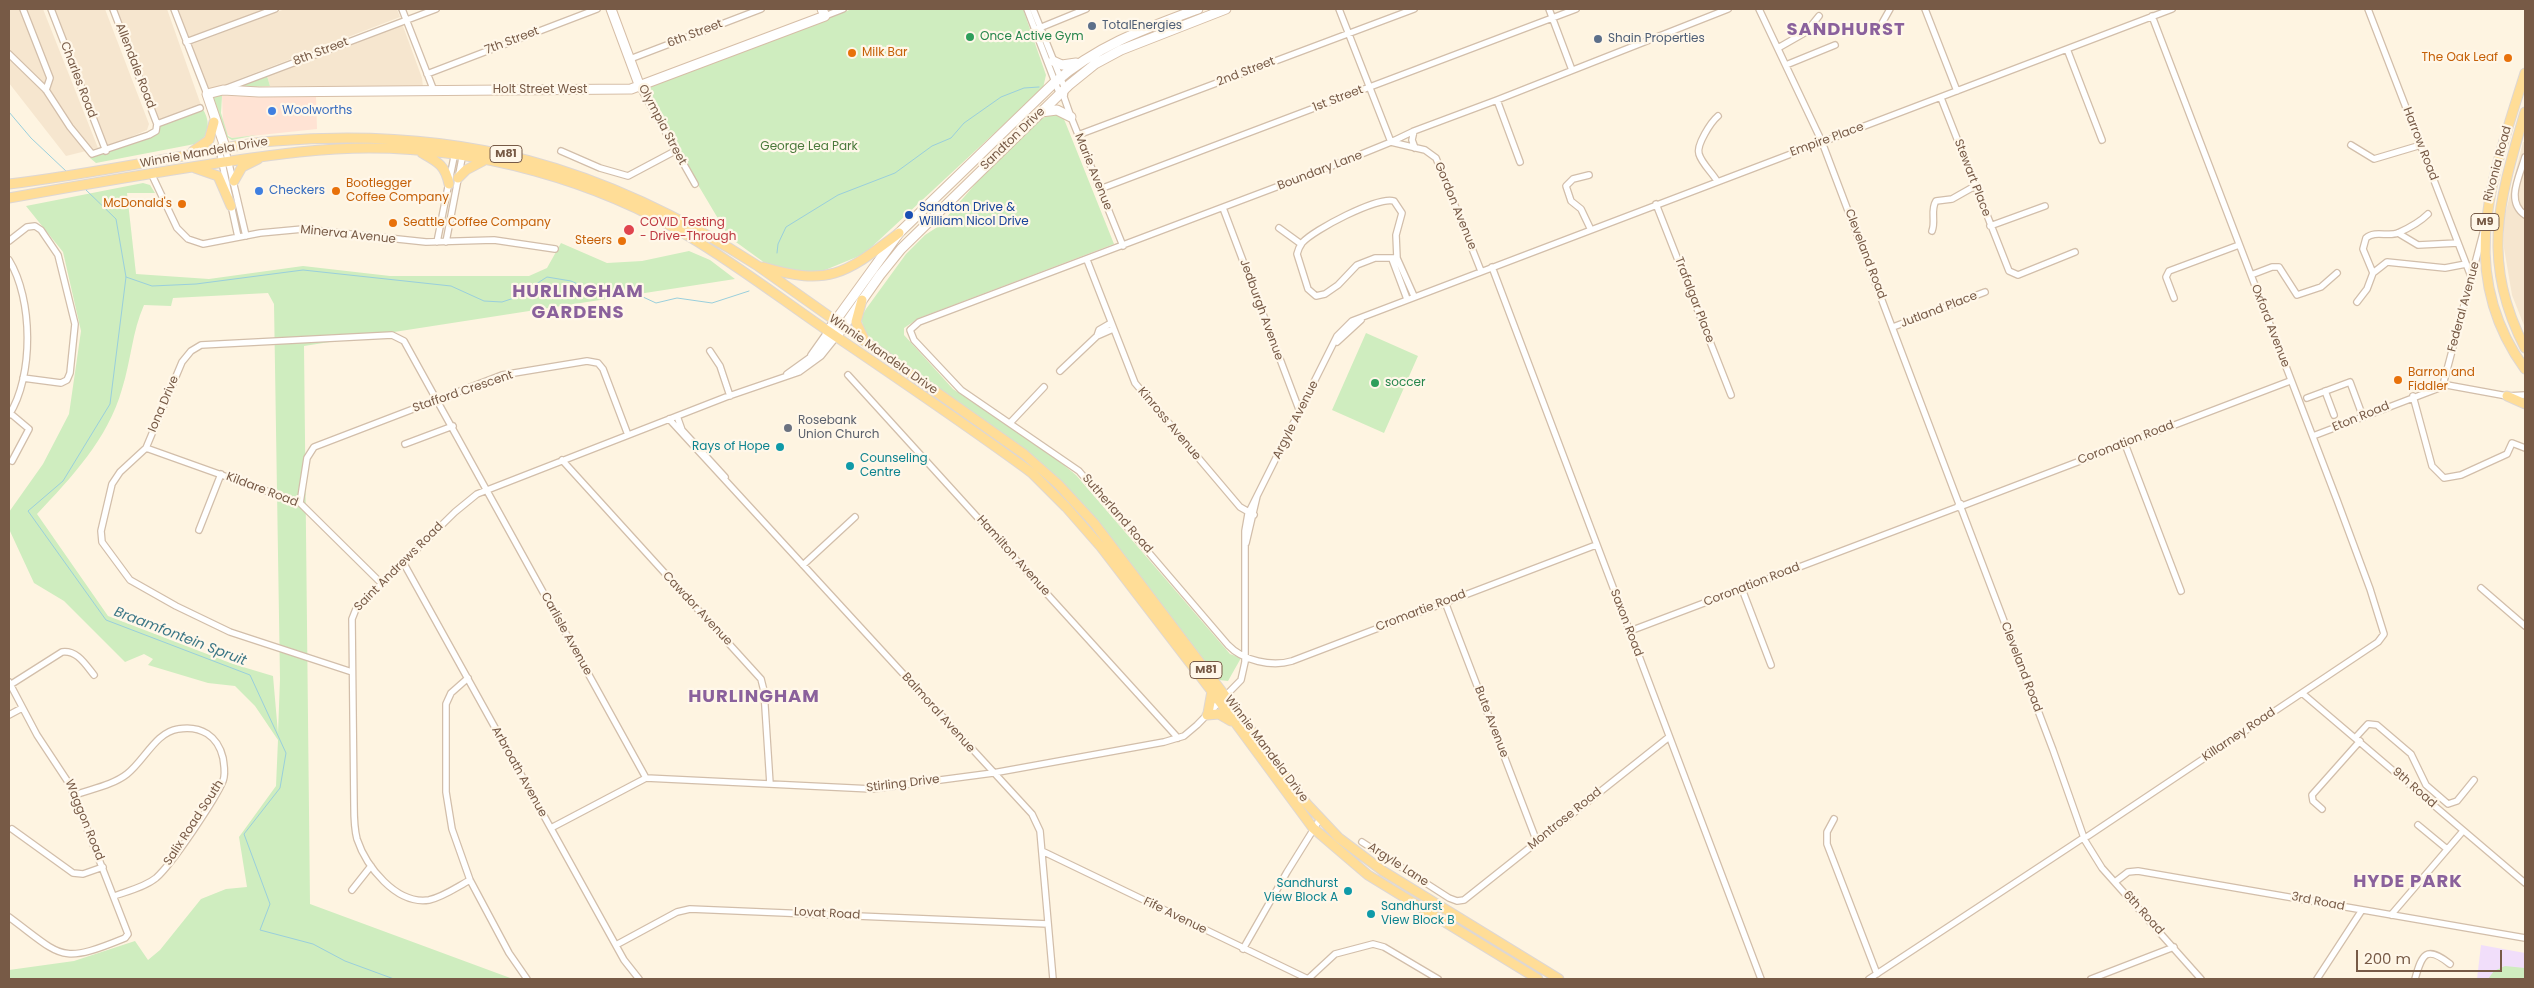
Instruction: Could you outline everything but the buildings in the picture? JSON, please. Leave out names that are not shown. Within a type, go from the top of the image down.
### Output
[{"type":"main road","name":"Olympia Street","points":[[611,9],[640,87]]},
{"type":"main road","name":"Sandton Drive","points":[[839,324],[899,233],[1057,80],[1079,63],[1114,42],[1198,9]]},
{"type":"main road","name":"Sandton Drive","points":[[839,324],[862,300],[901,249],[1041,112],[1095,64],[1121,50],[1226,9]]},
{"type":"main road","name":"Holt Street West","points":[[223,90],[259,92],[622,90],[640,87],[824,12]]},
{"type":"main road","points":[[1054,61],[1067,65],[1079,63]]},
{"type":"main road","name":"Rivonia Road","points":[[2525,72],[2492,183],[2484,228],[2486,275],[2492,301],[2503,332],[2525,369]]},
{"type":"main road","name":"8th Street","points":[[207,94],[223,90]]},
{"type":"main road","points":[[207,94],[222,148]]},
{"type":"main road","points":[[207,94],[222,148]]},
{"type":"main road","points":[[1041,112],[1057,110],[1071,117]]},
{"type":"main road","name":"Rivonia Road","points":[[2525,112],[2499,214],[2497,258],[2506,305],[2525,348]]},
{"type":"main road","points":[[186,155],[208,140],[214,122]]},
{"type":"main road","name":"Winnie Mandela Drive","points":[[9,184],[79,174],[222,148],[275,141],[361,137],[460,146],[529,160],[606,185],[698,229],[758,266],[1024,454],[1058,484],[1094,523],[1223,699],[1320,819],[1369,862],[1560,979]]},
{"type":"main road","name":"Winnie Mandela Drive","points":[[9,198],[152,173],[290,152],[364,148],[420,151],[458,156],[542,174],[569,182],[651,216],[691,237],[832,333],[1006,454],[1052,493],[1089,532],[1212,692],[1223,699],[1237,726],[1313,828],[1368,875],[1538,979]]},
{"type":"main road","points":[[420,151],[442,165],[446,171],[448,184]]},
{"type":"main road","points":[[234,181],[242,167],[259,159],[290,152]]},
{"type":"main road","points":[[458,178],[466,170],[483,161]]},
{"type":"main road","points":[[190,167],[218,176],[231,206]]},
{"type":"main road","points":[[758,266],[805,277],[834,275],[868,257],[899,233]]},
{"type":"main road","points":[[862,300],[856,322],[866,343]]},
{"type":"main road","points":[[832,333],[839,324]]},
{"type":"main road","points":[[2507,396],[2525,404]]},
{"type":"main road","points":[[1212,692],[1208,714],[1222,715],[1237,726]]},
{"type":"street","points":[[23,9],[50,78],[46,90]]},
{"type":"street","name":"Charles Road","points":[[51,9],[106,151]]},
{"type":"street","name":"Allendale Road","points":[[113,9],[156,124]]},
{"type":"street","points":[[174,9],[207,94]]},
{"type":"street","points":[[186,42],[275,9]]},
{"type":"street","points":[[402,9],[434,91]]},
{"type":"street","name":"8th Street","points":[[223,90],[436,9]]},
{"type":"street","name":"7th Street","points":[[427,74],[597,9]]},
{"type":"street","name":"6th Street","points":[[630,59],[760,9]]},
{"type":"street","name":"Holt Street West","points":[[824,12],[843,9]]},
{"type":"street","points":[[1027,9],[1054,61],[1057,80]]},
{"type":"street","points":[[1033,9],[1037,28],[1057,80]]},
{"type":"street","points":[[1037,28],[1086,9]]},
{"type":"street","points":[[1340,9],[1391,142]]},
{"type":"street","name":"2nd Street","points":[[1078,135],[1414,9]]},
{"type":"street","points":[[1549,9],[1572,70]]},
{"type":"street","name":"1st Street","points":[[1100,189],[1576,9]]},
{"type":"street","name":"Boundary Lane","points":[[911,328],[919,322],[1223,208],[1391,142],[1414,131],[1728,9]]},
{"type":"street","name":"Cleveland Road","points":[[1759,9],[1822,142],[2080,827],[2086,835]]},
{"type":"street","points":[[1881,25],[1890,9]]},
{"type":"street","points":[[1925,9],[1957,92]]},
{"type":"street","name":"Empire Place","points":[[1481,271],[1957,92],[2152,16],[2159,11],[2172,9]]},
{"type":"street","name":"Harrow Road","points":[[2368,9],[2472,279]]},
{"type":"street","points":[[1778,48],[1806,32],[1819,16]]},
{"type":"street","name":"Oxford Avenue","points":[[2152,16],[2313,436],[2370,589],[2384,629],[2384,636]]},
{"type":"street","points":[[1786,65],[1835,46]]},
{"type":"street","points":[[2067,49],[2102,140]]},
{"type":"street","points":[[9,54],[46,90],[89,151],[94,154],[149,135],[156,131],[156,124],[200,108]]},
{"type":"street","name":"Marie Avenue","points":[[1057,80],[1123,246]]},
{"type":"street","name":"Olympia Street","points":[[640,87],[695,184]]},
{"type":"street","name":"Stewart Place","points":[[1941,98],[2002,258],[2009,271],[2018,275],[2075,252]]},
{"type":"street","points":[[1497,100],[1520,162]]},
{"type":"street","points":[[1717,181],[1701,157],[1699,150],[1709,124],[1718,116]]},
{"type":"street","points":[[1414,131],[1412,140],[1416,148]]},
{"type":"street","name":"Gordon Avenue","points":[[1391,142],[1416,148],[1432,155],[1438,162],[1481,271]]},
{"type":"street","points":[[2351,145],[2374,159],[2421,146]]},
{"type":"street","points":[[436,242],[448,184],[460,146]]},
{"type":"street","points":[[222,148],[234,181],[246,236]]},
{"type":"street","points":[[561,151],[600,168],[628,176],[675,151]]},
{"type":"street","points":[[446,242],[458,178],[458,156]]},
{"type":"street","points":[[2525,157],[2514,199],[2516,207],[2525,214]]},
{"type":"street","points":[[226,162],[231,206],[238,237]]},
{"type":"street","name":"Minerva Avenue","points":[[152,173],[177,228],[188,239],[209,244],[238,237],[303,229],[384,239],[436,242],[494,240],[555,249]]},
{"type":"street","points":[[1589,175],[1573,179],[1566,186],[1571,201],[1581,209],[1591,230]]},
{"type":"street","points":[[1932,231],[1934,226],[1933,207],[1936,202],[1952,199],[1975,186]]},
{"type":"street","points":[[1394,259],[1375,258],[1357,265],[1338,285],[1325,294],[1316,296],[1308,289],[1297,254],[1301,244],[1357,209],[1388,200],[1397,204],[1402,213],[1396,235],[1394,259],[1407,299]]},
{"type":"street","name":"Trafalgar Place","points":[[1656,204],[1731,395]]},
{"type":"street","points":[[1990,226],[2045,206]]},
{"type":"street","name":"Jedburgh Avenue","points":[[1223,208],[1300,412]]},
{"type":"street","points":[[2373,273],[2364,249],[2366,238],[2374,234],[2398,233],[2420,222],[2428,214]]},
{"type":"street","points":[[9,241],[30,226],[35,226],[41,230],[59,259],[76,328],[70,373],[67,380],[61,382],[23,378]]},
{"type":"street","points":[[1279,228],[1301,244]]},
{"type":"street","name":"Federal Avenue","points":[[2443,386],[2484,228]]},
{"type":"street","points":[[2398,233],[2418,245],[2458,243]]},
{"type":"street","points":[[2174,298],[2166,277],[2169,272],[2239,245]]},
{"type":"street","points":[[1394,259],[1414,296]]},
{"type":"street","points":[[9,260],[18,277],[26,314],[26,354],[23,378],[19,397],[10,414],[29,429],[12,461]]},
{"type":"street","name":"Kinross Avenue","points":[[1087,260],[1130,372],[1140,390],[1251,514]]},
{"type":"street","points":[[2357,302],[2367,289],[2373,273],[2387,262],[2445,268],[2466,264]]},
{"type":"street","name":"Saxon Road","points":[[1492,267],[1761,979]]},
{"type":"street","points":[[2251,275],[2272,267],[2279,268],[2297,295],[2321,287],[2337,273]]},
{"type":"street","name":"Argyle Avenue","points":[[1223,699],[1243,676],[1245,655],[1245,531],[1257,494],[1344,328],[1358,318],[1481,271]]},
{"type":"street","name":"Jutland Place","points":[[1893,327],[1985,292]]},
{"type":"street","points":[[1060,371],[1097,336],[1099,330],[1112,326]]},
{"type":"street","name":"Sutherland Road","points":[[911,328],[912,337],[949,379],[967,395],[1079,471],[1224,641],[1235,651],[1245,655]]},
{"type":"street","name":"Saint Andrews Road","points":[[785,375],[808,358],[832,333]]},
{"type":"street","name":"Saint Andrews Road","points":[[470,880],[437,898],[418,900],[396,890],[371,866],[358,840],[354,822],[352,672],[353,615],[359,604],[468,500],[486,489],[785,375],[799,372],[814,362],[832,333]]},
{"type":"street","name":"Iona Drive","points":[[352,672],[230,632],[176,606],[130,580],[102,542],[101,531],[112,484],[120,472],[146,448],[182,362],[191,351],[206,343],[394,335],[404,341],[410,349],[486,489]]},
{"type":"street","points":[[710,350],[720,366],[730,396]]},
{"type":"street","name":"Stafford Crescent","points":[[300,503],[307,458],[314,448],[502,375],[593,362],[601,367],[606,374],[628,435]]},
{"type":"street","name":"Hamilton Avenue","points":[[848,375],[1178,738]]},
{"type":"street","name":"Coronation Road","points":[[1630,631],[2290,380]]},
{"type":"street","points":[[2306,398],[2350,382],[2363,416]]},
{"type":"street","name":"Eton Road","points":[[2313,436],[2443,386],[2456,384],[2507,396],[2525,395]]},
{"type":"street","points":[[1010,423],[1044,387]]},
{"type":"street","points":[[2325,391],[2334,415]]},
{"type":"street","points":[[2413,396],[2432,466],[2444,478],[2461,475],[2507,454],[2512,443],[2525,448]]},
{"type":"street","name":"Balmoral Avenue","points":[[677,416],[682,430],[732,487],[1036,820],[1040,831],[1053,979]]},
{"type":"street","name":"Balmoral Avenue","points":[[669,419],[702,453]]},
{"type":"street","points":[[405,444],[453,426]]},
{"type":"street","points":[[2125,444],[2181,591]]},
{"type":"street","name":"Kildare Road","points":[[146,448],[300,503],[381,583]]},
{"type":"street","name":"Cawdor Avenue","points":[[562,460],[761,679],[764,686],[770,784]]},
{"type":"street","points":[[200,530],[220,474]]},
{"type":"street","name":"Carlisle Avenue","points":[[486,489],[646,778]]},
{"type":"street","points":[[803,565],[855,517]]},
{"type":"street","name":"Cromartie Road","points":[[1245,655],[1265,663],[1284,663],[1596,545]]},
{"type":"street","name":"Arbroath Avenue","points":[[403,562],[624,960],[639,979]]},
{"type":"street","points":[[1742,588],[1771,665]]},
{"type":"street","points":[[2481,588],[2525,626]]},
{"type":"street","name":"Bute Avenue","points":[[1445,602],[1537,842]]},
{"type":"street","name":"Killarney Road","points":[[1869,979],[2302,693],[2378,642],[2384,636]]},
{"type":"street","points":[[9,684],[62,652],[68,651],[78,657],[94,674]]},
{"type":"street","points":[[468,678],[455,688],[447,699],[445,769],[447,806],[452,829],[470,880],[509,953],[527,979]]},
{"type":"street","name":"Waggon Road","points":[[9,684],[38,735],[61,768],[75,795],[128,932],[125,938],[93,951],[67,955],[56,952],[9,917]]},
{"type":"street","name":"9th Road","points":[[2302,693],[2525,884]]},
{"type":"street","name":"Stirling Drive","points":[[646,778],[863,790],[993,773],[1178,738],[1188,733],[1223,699]]},
{"type":"street","points":[[9,715],[22,708]]},
{"type":"street","points":[[2322,809],[2313,801],[2312,795],[2368,724],[2377,725],[2411,754],[2426,785],[2448,804],[2454,803],[2474,780]]},
{"type":"street","name":"Salix Road South","points":[[75,795],[127,774],[168,732],[186,728],[201,731],[212,736],[220,748],[224,766],[223,782],[194,827],[157,876],[146,884],[114,896]]},
{"type":"street","name":"Montrose Road","points":[[1461,901],[1471,896],[1669,737]]},
{"type":"street","points":[[551,828],[646,778]]},
{"type":"street","points":[[1243,949],[1320,819]]},
{"type":"street","points":[[1834,819],[1827,832],[1827,844],[1877,974]]},
{"type":"street","points":[[2418,825],[2447,849]]},
{"type":"street","points":[[12,829],[73,873],[83,874],[103,867]]},
{"type":"street","points":[[2391,915],[2463,831]]},
{"type":"street","name":"6th Road","points":[[2086,835],[2088,845],[2102,868],[2201,979]]},
{"type":"street","name":"Argyle Lane","points":[[1362,842],[1411,870],[1436,891],[1454,900],[1461,901]]},
{"type":"street","name":"Fife Avenue","points":[[1042,851],[1308,979]]},
{"type":"street","points":[[352,890],[371,866]]},
{"type":"street","name":"3rd Road","points":[[2115,882],[2128,872],[2138,871],[2525,938]]},
{"type":"street","name":"Lovat Road","points":[[616,945],[677,912],[690,909],[1048,924]]},
{"type":"street","points":[[2317,979],[2362,910]]},
{"type":"street","points":[[1308,979],[1335,954],[1373,944],[1384,947],[1438,979]]},
{"type":"street","points":[[2091,979],[2174,947]]},
{"type":"street","points":[[2415,979],[2420,961],[2427,954],[2436,954],[2450,964]]},
{"type":"shaded area","points":[[9,9],[43,9],[98,148],[66,156],[9,83]]},
{"type":"shaded area","points":[[52,9],[105,9],[149,124],[147,130],[110,146],[106,145]]},
{"type":"shaded area","points":[[115,9],[167,9],[202,108],[160,123]]},
{"type":"shaded area","points":[[177,9],[266,9],[188,38]]},
{"type":"shaded area","points":[[285,9],[397,9],[400,17],[221,86],[208,89],[190,45]]},
{"type":"shaded area","points":[[400,25],[403,26],[422,78],[423,87],[270,86],[267,76]]},
{"type":"shaded area","points":[[222,96],[316,97],[317,129],[232,138],[226,133],[223,124]]},
{"type":"shaded area","points":[[2523,142],[2525,142],[2525,328],[2512,295],[2504,248],[2504,219]]},
{"type":"shaded area","points":[[2481,945],[2525,953],[2525,979],[2477,979]]},
{"type":"green space","name":"George Lea Park","points":[[852,9],[1023,9],[1046,75],[1043,88],[864,254],[813,275],[769,266],[729,237],[641,89]]},
{"type":"green space","points":[[267,76],[270,86],[232,88]]},
{"type":"green space","points":[[218,95],[222,96],[221,113],[228,136],[232,138],[257,135],[232,140],[227,137],[211,98]]},
{"type":"green space","points":[[202,108],[208,121],[208,126],[206,135],[200,143],[96,163],[90,158],[147,139],[160,123]]},
{"type":"green space","points":[[1055,112],[1063,117],[1114,244],[919,318],[904,328],[904,335],[953,389],[1050,454],[1076,475],[1230,654],[1241,658],[1228,681],[1219,680],[1082,503],[1029,453],[887,352],[865,333],[861,318],[906,254],[925,235],[939,226],[977,182],[1041,119]]},
{"type":"green space","points":[[143,183],[150,185],[155,193],[127,193],[136,274],[209,279],[303,266],[390,276],[529,276],[547,268],[561,243],[607,263],[642,261],[689,251],[710,260],[735,279],[304,346],[310,904],[513,979],[9,979],[9,970],[74,961],[135,941],[148,960],[160,950],[201,899],[226,889],[247,887],[239,837],[276,786],[278,740],[255,706],[235,686],[208,683],[148,665],[153,659],[144,654],[125,662],[64,601],[34,583],[9,529],[9,512],[43,464],[69,414],[81,331],[63,252],[26,206]],"holes":[[[268,293],[274,304],[280,679],[278,733],[273,676],[233,664],[108,616],[37,514],[87,457],[108,425],[122,389],[144,305],[171,306],[173,298]]]},
{"type":"green space","name":"soccer","points":[[1366,333],[1418,356],[1384,433],[1332,410]]},
{"type":"green space","points":[[2505,966],[2525,968],[2525,979],[2488,979],[2494,971]]},
{"type":"waterway","points":[[777,253],[778,244],[786,227],[838,195],[895,173],[932,146],[951,138],[964,123],[1001,97],[1024,88],[1039,87]]},
{"type":"waterway","name":"Braamfontein Spruit","points":[[9,112],[31,138],[67,172]]},
{"type":"waterway","name":"Braamfontein Spruit","points":[[85,189],[116,219],[126,277],[110,404],[63,481],[28,511],[106,620],[250,675],[286,753],[280,788],[244,834],[270,904],[260,930],[313,944],[345,961],[394,979]]},
{"type":"waterway","points":[[126,277],[152,286],[196,284],[303,270],[451,286],[484,301],[502,302],[514,298],[547,277],[571,281],[598,293],[630,291],[656,303],[677,298],[712,303],[749,291]]},
{"type":"place","name":"TotalEnergies","points":[[1092,26]]},
{"type":"place","name":"Once Active Gym","points":[[970,37]]},
{"type":"place","name":"Shain Properties","points":[[1598,39]]},
{"type":"place","name":"Milk Bar","points":[[852,53]]},
{"type":"place","name":"The Oak Leaf","points":[[2508,58]]},
{"type":"place","name":"Woolworths","points":[[272,111]]},
{"type":"place","name":"Checkers","points":[[259,191]]},
{"type":"place","name":"Bootlegger Coffee Company","points":[[336,191]]},
{"type":"place","name":"McDonald's","points":[[182,204]]},
{"type":"place","name":"Sandton Drive & William Nicol Drive","points":[[909,215]]},
{"type":"place","name":"Seattle Coffee Company","points":[[393,223]]},
{"type":"place","name":"COVID Testing - Drive-Through","points":[[629,230]]},
{"type":"place","name":"Steers","points":[[622,241]]},
{"type":"place","name":"Barron and Fiddler","points":[[2398,380]]},
{"type":"place","name":"soccer","points":[[1375,383]]},
{"type":"place","name":"Rosebank Union Church","points":[[788,428]]},
{"type":"place","name":"Rays of Hope","points":[[780,447]]},
{"type":"place","name":"Counseling Centre","points":[[850,466]]},
{"type":"place","name":"Sandhurst View Block A","points":[[1348,891]]},
{"type":"place","name":"Sandhurst View Block B","points":[[1371,914]]},
{"type":"district","name":"SANDHURST","points":[[1846,30]]},
{"type":"district","name":"HURLINGHAM GARDENS","points":[[578,302]]},
{"type":"district","name":"HURLINGHAM","points":[[754,697]]},
{"type":"district","name":"HYDE PARK","points":[[2408,882]]}]
